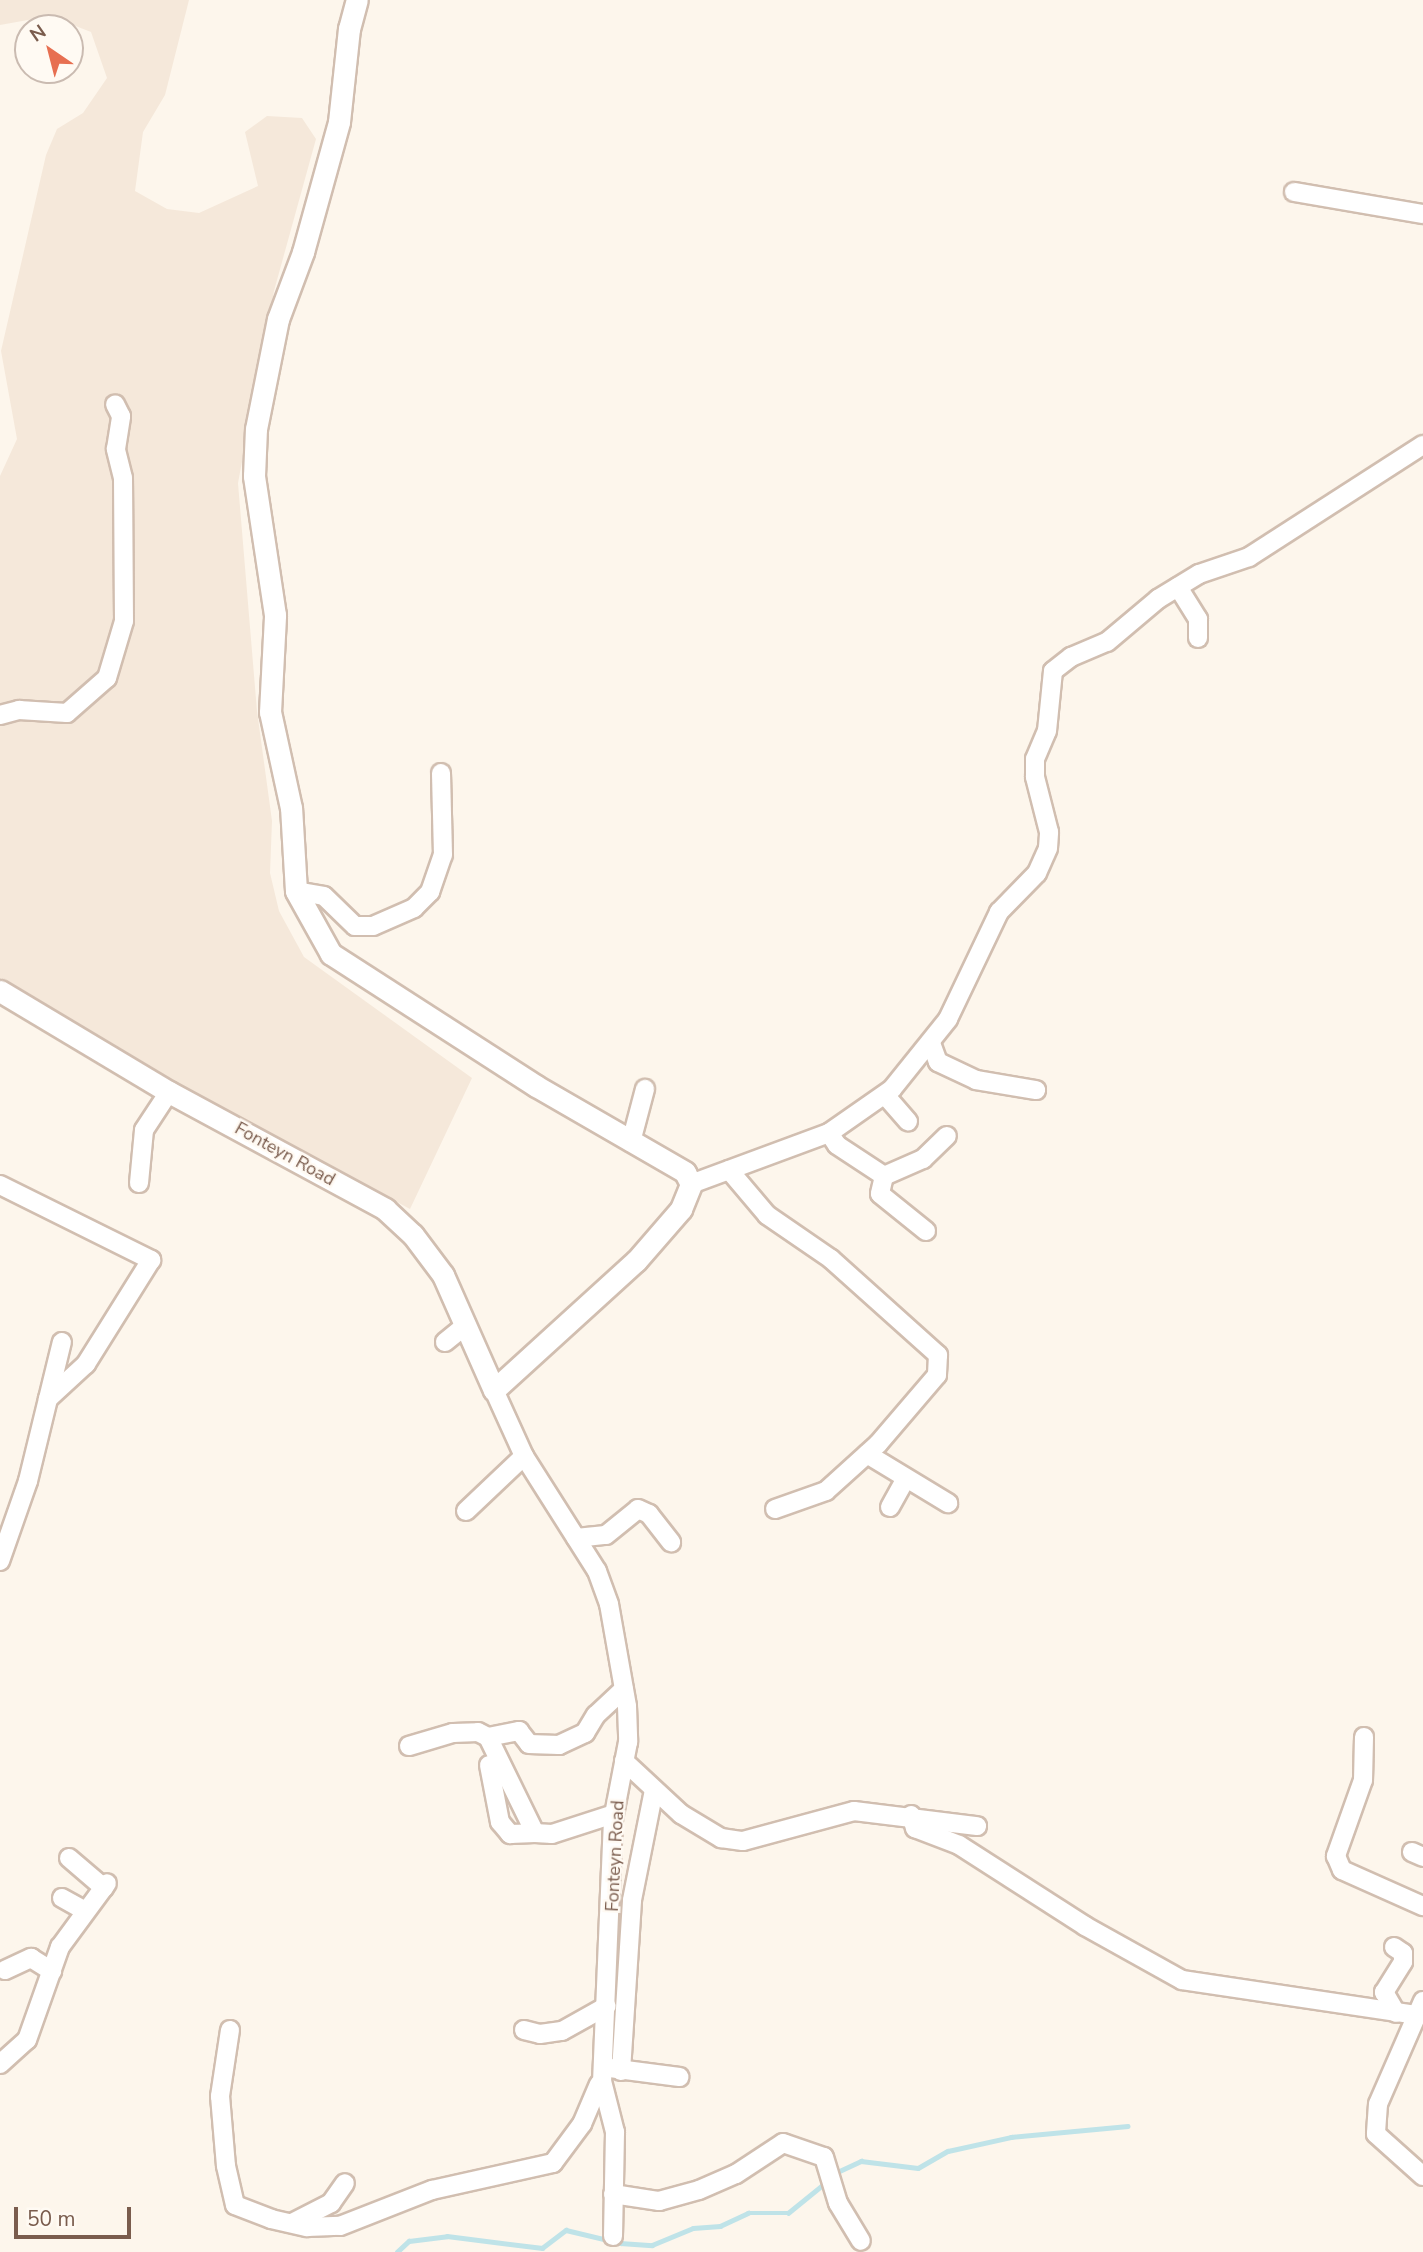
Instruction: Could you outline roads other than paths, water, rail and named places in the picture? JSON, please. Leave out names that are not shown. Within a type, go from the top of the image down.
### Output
[{"type":"street","points":[[357,0],[349,29],[339,122],[303,252],[278,319],[257,429],[254,476],[275,615],[270,712],[291,808],[296,891],[331,954],[631,1142],[685,1172],[691,1184]]},
{"type":"street","points":[[1294,192],[1423,214]]},
{"type":"street","points":[[0,715],[19,710],[67,713],[107,677],[124,621],[123,478],[116,449],[121,416],[115,404]]},
{"type":"street","points":[[494,1390],[636,1261],[681,1209],[691,1184],[829,1133],[885,1095],[931,1043],[948,1019],[999,912],[1037,873],[1048,848],[1048,832],[1035,777],[1035,759],[1046,730],[1053,671],[1071,657],[1107,642],[1199,574],[1249,557],[1423,445]]},
{"type":"street","points":[[1178,587],[1198,619],[1198,638]]},
{"type":"street","points":[[296,891],[324,896],[355,926],[373,926],[414,908],[430,892],[443,855],[441,773]]},
{"type":"street","name":"Fonteyn Road","points":[[0,991],[170,1092],[385,1209],[414,1235],[443,1275],[524,1456],[597,1571],[610,1604],[624,1689],[628,1742],[614,1814],[607,2006],[601,2075],[615,2132],[613,2236]]},
{"type":"street","points":[[931,1043],[938,1062],[976,1080],[1036,1090]]},
{"type":"street","points":[[631,1142],[645,1089]]},
{"type":"street","points":[[139,1183],[144,1130],[170,1092]]},
{"type":"street","points":[[885,1095],[908,1121]]},
{"type":"street","points":[[829,1133],[837,1144],[884,1175]]},
{"type":"street","points":[[884,1175],[923,1159],[947,1136]]},
{"type":"street","points":[[729,1170],[767,1215],[831,1259],[938,1355],[937,1375],[867,1454],[826,1491],[775,1509]]},
{"type":"street","points":[[884,1175],[880,1194],[926,1231]]},
{"type":"street","points":[[0,1185],[151,1260],[86,1364],[48,1399]]},
{"type":"street","points":[[445,1342],[466,1325]]},
{"type":"street","points":[[0,1561],[28,1481],[62,1342]]},
{"type":"street","points":[[867,1454],[905,1480],[948,1503]]},
{"type":"street","points":[[466,1511],[524,1456]]},
{"type":"street","points":[[890,1507],[905,1480]]},
{"type":"street","points":[[576,1538],[606,1535],[638,1509],[649,1514],[671,1542]]},
{"type":"street","points":[[488,1737],[519,1731],[528,1744],[559,1745],[585,1733],[596,1715],[624,1689]]},
{"type":"street","points":[[409,1745],[453,1733],[478,1731],[488,1737],[536,1833]]},
{"type":"street","points":[[1364,1737],[1363,1780],[1336,1856],[1342,1870],[1423,1906]]},
{"type":"street","points":[[624,1761],[681,1814],[720,1838],[743,1841],[855,1811],[911,1815],[977,1826]]},
{"type":"street","points":[[489,1765],[500,1822],[510,1834],[552,1834],[614,1814]]},
{"type":"street","points":[[621,2071],[632,1900],[654,1790]]},
{"type":"street","points":[[911,1815],[915,1828],[958,1845],[1085,1926],[1182,1980],[1350,2002],[1396,2013],[1420,2008],[1415,2037],[1378,2104],[1377,2134],[1423,2176]]},
{"type":"street","points":[[0,2064],[27,2040],[60,1947],[106,1885],[69,1858]]},
{"type":"street","points":[[62,1898],[85,1911]]},
{"type":"street","points":[[1394,1947],[1403,1952],[1402,1962],[1384,1993],[1396,2013]]},
{"type":"street","points":[[5,1970],[31,1958],[52,1971]]},
{"type":"street","points":[[524,2030],[540,2034],[562,2031],[607,2006]]},
{"type":"street","points":[[230,2030],[220,2096],[226,2166],[236,2204],[292,2223],[340,2226],[432,2190],[553,2162],[582,2124],[601,2075],[621,2071],[679,2077]]},
{"type":"street","points":[[613,2194],[659,2201],[699,2190],[736,2175],[783,2143],[824,2157],[838,2203],[861,2241]]},
{"type":"street","points":[[292,2223],[331,2203],[345,2183]]},
{"type":"waterway","points":[[833,2174],[861,2161],[918,2168],[948,2151],[1011,2137],[1127,2126]]},
{"type":"waterway","points":[[397,2252],[409,2241],[447,2236],[542,2248],[566,2230],[620,2243],[652,2245],[693,2228],[720,2226],[748,2213],[788,2213],[825,2183]]}]
